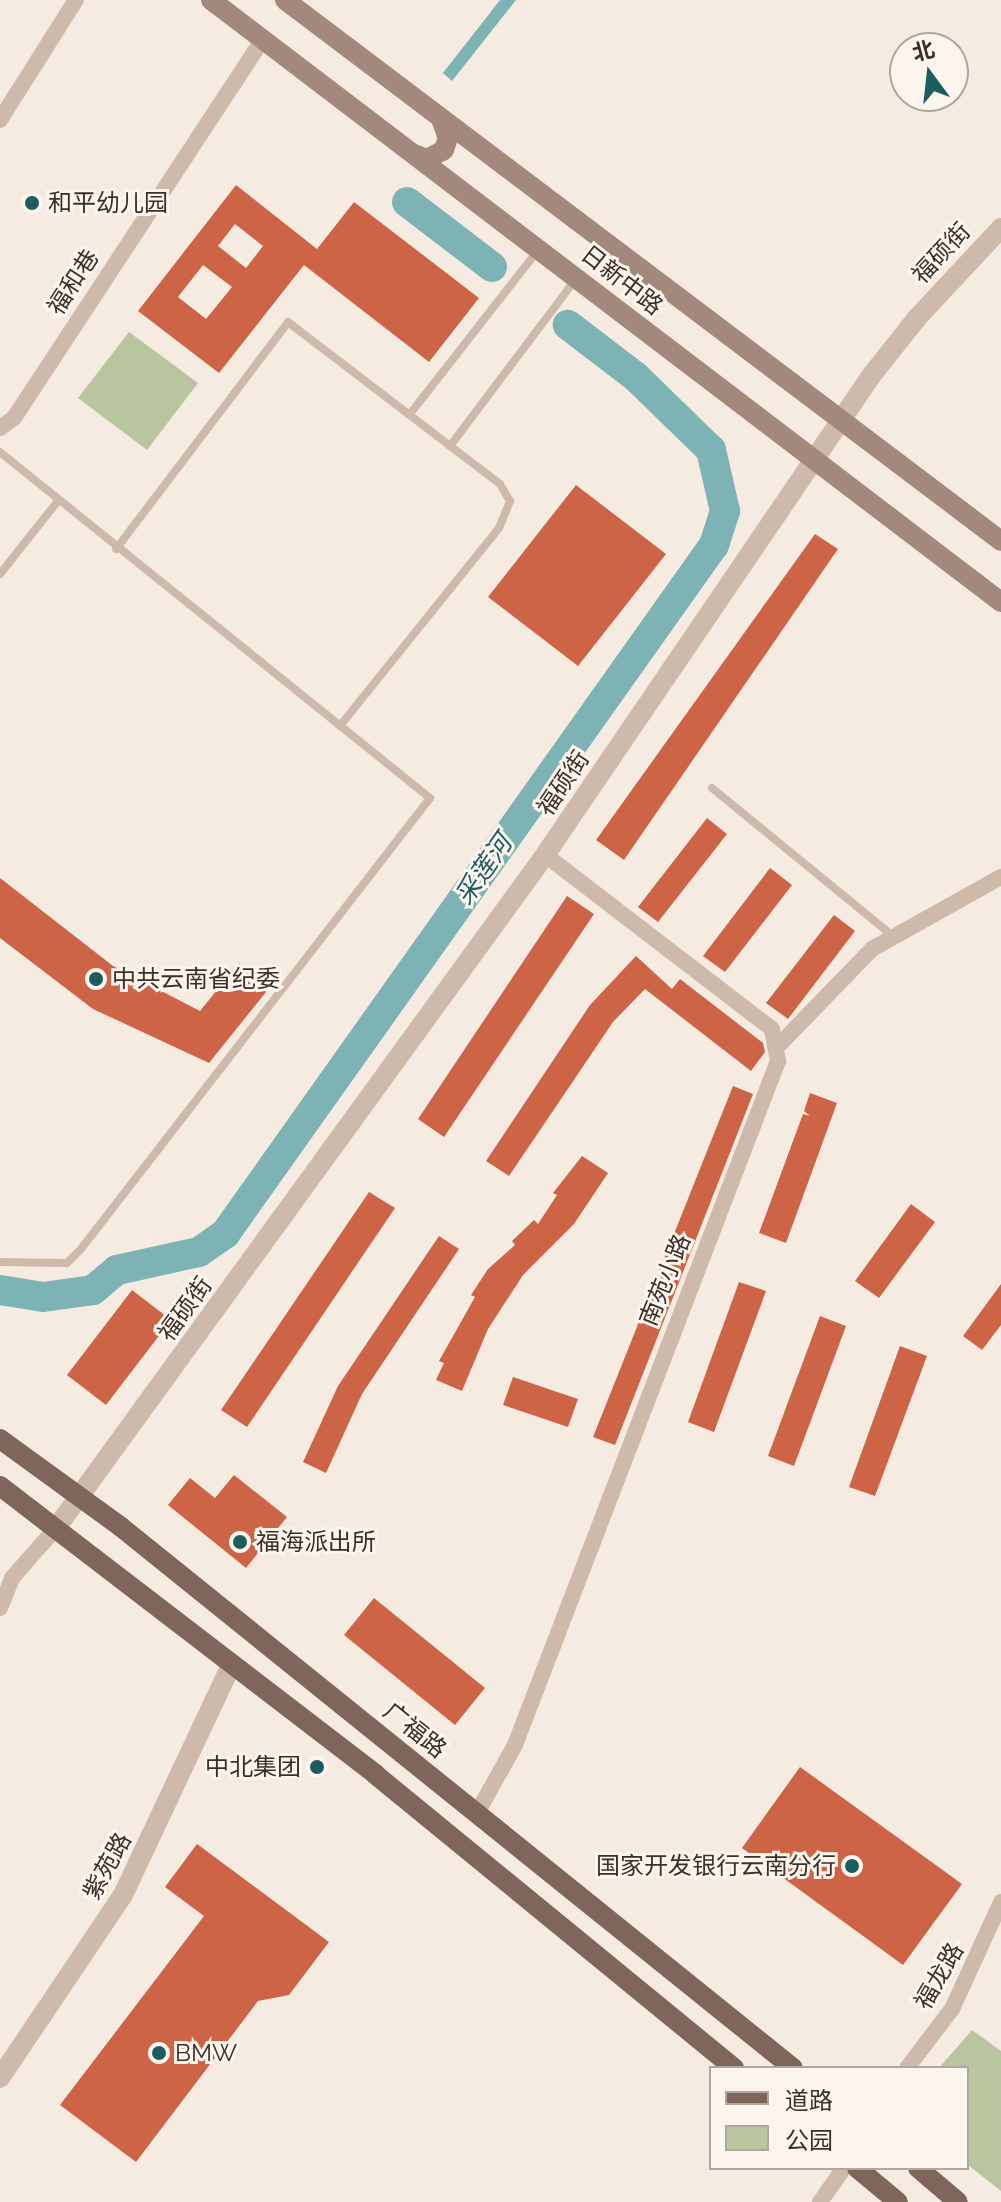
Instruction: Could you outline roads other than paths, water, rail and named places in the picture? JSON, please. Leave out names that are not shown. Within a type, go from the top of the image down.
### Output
[{"type":"main road","name":"日新中路","points":[[211,0],[1001,602]]},
{"type":"main road","name":"日新中路","points":[[291,2],[1001,541]]},
{"type":"main road","points":[[410,152],[427,159],[444,150],[448,138],[441,118]]},
{"type":"main road","name":"广福路","points":[[0,1439],[81,1498],[791,2066]]},
{"type":"main road","points":[[0,1486],[376,1775],[732,2066]]},
{"type":"main road","points":[[859,2170],[898,2202]]},
{"type":"main road","points":[[920,2170],[958,2202]]},
{"type":"street","points":[[0,120],[76,0]]},
{"type":"street","name":"福和巷","points":[[0,428],[14,418],[263,39]]},
{"type":"street","name":"福硕街","points":[[57,1527],[545,855],[842,418],[917,318],[1001,228]]},
{"type":"street","points":[[545,855],[761,1019],[779,1045],[872,949],[1001,877]]},
{"type":"street","name":"南苑小路","points":[[477,1813],[515,1745],[778,1061],[779,1045]]},
{"type":"street","points":[[0,1608],[12,1578],[57,1527]]},
{"type":"street","name":"紫苑路","points":[[0,2078],[123,1895],[231,1665]]},
{"type":"street","name":"福龙路","points":[[909,2066],[952,2009],[1001,1902]]},
{"type":"street","points":[[820,2202],[843,2170]]},
{"type":"lane","points":[[410,414],[539,248]]},
{"type":"lane","points":[[450,446],[577,278]]},
{"type":"lane","points":[[116,549],[288,322],[500,484],[510,501],[509,513],[340,726]]},
{"type":"lane","points":[[0,452],[57,502],[430,798],[81,1249],[67,1263],[0,1262]]},
{"type":"lane","points":[[0,574],[57,502]]},
{"type":"lane","points":[[712,788],[893,936]]},
{"type":"water","points":[[500,0],[516,0],[452,81],[443,73]]},
{"type":"waterway","name":"采莲河","points":[[407,202],[492,267]]},
{"type":"waterway","name":"采莲河","points":[[0,1290],[43,1297],[93,1290],[117,1270],[199,1252],[225,1234],[714,545],[725,511],[711,450],[636,377],[568,325]]},
{"type":"place","name":"和平幼儿园","points":[[32,203]]},
{"type":"place","name":"中共云南省纪委","points":[[96,979]]},
{"type":"place","name":"福海派出所","points":[[240,1542]]},
{"type":"place","name":"中北集团","points":[[317,1767]]},
{"type":"place","name":"国家开发银行云南分行","points":[[852,1866]]},
{"type":"place","name":"BMW","points":[[159,2053]]}]
